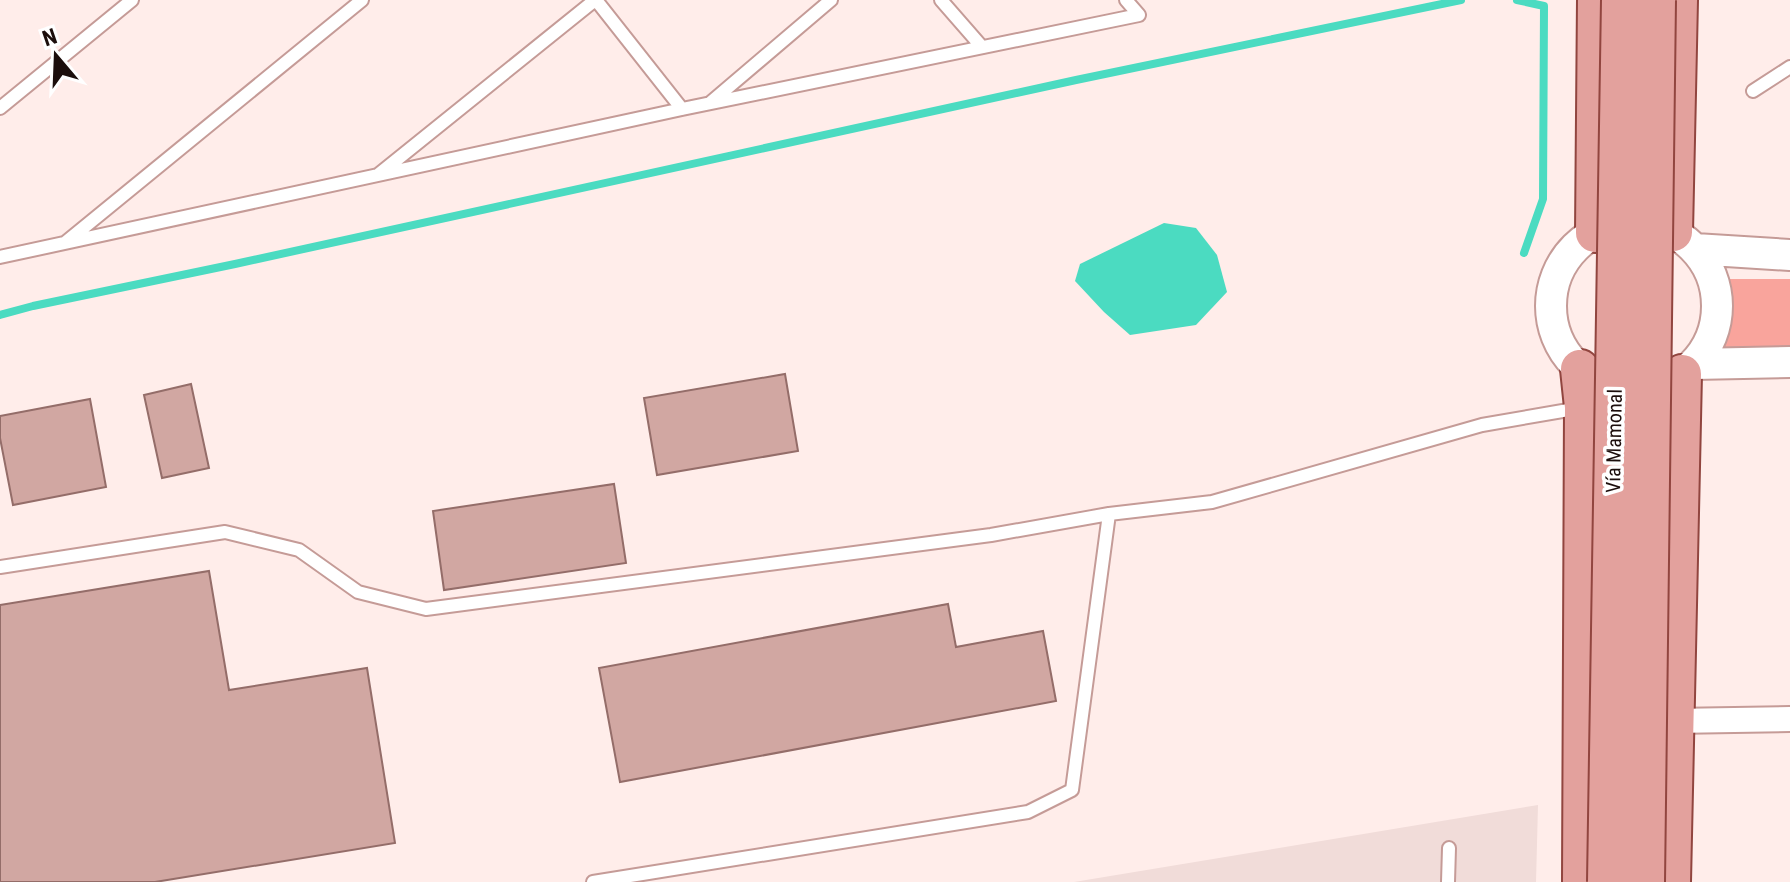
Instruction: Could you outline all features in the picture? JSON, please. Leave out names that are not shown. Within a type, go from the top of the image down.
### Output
[{"type":"main road","points":[[1595,233],[1597,0]]},
{"type":"main road","name":"Vía Mamonal","points":[[1607,882],[1621,0]]},
{"type":"main road","name":"Vía Mamonal","points":[[1645,882],[1656,0]]},
{"type":"main road","points":[[1678,0],[1684,240]]},
{"type":"main road","points":[[1580,369],[1584,407],[1582,882]]},
{"type":"main road","points":[[1671,882],[1673,721],[1688,369]]},
{"type":"street","points":[[1684,240],[1709,269],[1717,293],[1717,319],[1709,343],[1688,369],[1663,384],[1643,389],[1621,388],[1601,382],[1580,369],[1565,352],[1555,332],[1551,309],[1553,286],[1562,265],[1576,247],[1595,233],[1620,224],[1647,224],[1684,240],[1790,255]]},
{"type":"street","points":[[1688,369],[1790,362]]},
{"type":"street","points":[[1673,721],[1790,719]]},
{"type":"lane","points":[[0,108],[132,0]]},
{"type":"lane","points":[[63,244],[362,0]]},
{"type":"lane","points":[[376,176],[596,0],[682,109]]},
{"type":"lane","points":[[709,104],[831,0]]},
{"type":"lane","points":[[941,0],[982,47]]},
{"type":"lane","points":[[0,257],[682,109],[1139,15],[1126,0]]},
{"type":"lane","points":[[1753,91],[1790,67]]},
{"type":"lane","points":[[0,567],[225,532],[299,550],[358,592],[426,609],[991,535],[1109,514],[1212,502],[1482,425],[1584,407]]},
{"type":"lane","points":[[593,882],[1028,812],[1072,790],[1109,514]]},
{"type":"lane","points":[[1448,882],[1449,848]]},
{"type":"shaded area","points":[[1164,223],[1196,228],[1217,255],[1227,292],[1196,325],[1130,335],[1075,281],[1080,264]]},
{"type":"shaded area","points":[[1718,279],[1790,279],[1790,353],[1713,355],[1727,323]]},
{"type":"shaded area","points":[[1538,805],[1536,882],[1074,882]]},
{"type":"building","points":[[785,374],[798,451],[657,475],[644,398]]},
{"type":"building","points":[[191,384],[209,468],[162,478],[144,395]]},
{"type":"building","points":[[90,399],[106,487],[13,505],[0,438],[0,416]]},
{"type":"building","points":[[614,484],[626,563],[444,590],[433,511]]},
{"type":"building","points":[[209,571],[229,690],[367,668],[395,843],[155,882],[0,882],[0,605]]},
{"type":"building","points":[[948,604],[956,647],[1043,631],[1056,701],[620,782],[599,668]]},
{"type":"waterway","points":[[0,315],[1076,80],[1461,0]]},
{"type":"waterway","points":[[1517,0],[1544,6],[1543,199],[1524,253]]}]
